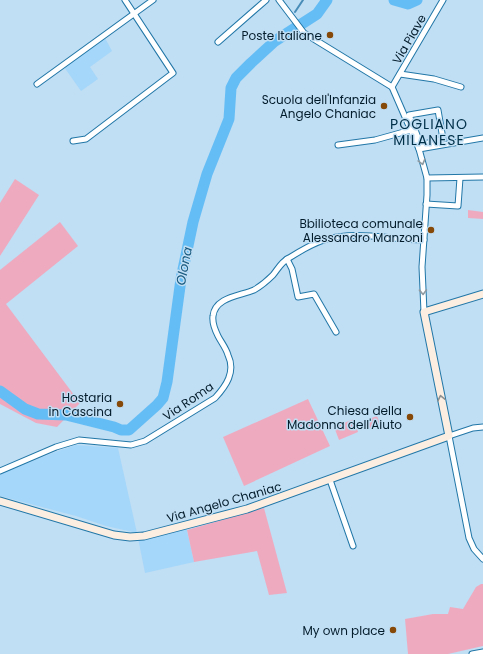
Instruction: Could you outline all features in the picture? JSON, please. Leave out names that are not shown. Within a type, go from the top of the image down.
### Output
[{"type":"street","points":[[73,141],[86,139],[173,73],[125,0]]},
{"type":"street","points":[[37,84],[153,0]]},
{"type":"street","points":[[218,42],[266,0]]},
{"type":"street","points":[[279,0],[304,33],[392,87],[410,130],[420,147]]},
{"type":"street","name":"Via Piave","points":[[392,87],[443,0]]},
{"type":"street","points":[[400,74],[434,79],[461,87]]},
{"type":"street","points":[[420,147],[443,139],[438,110],[409,115],[420,147],[427,178],[422,267],[424,312],[469,538],[474,549],[483,560]]},
{"type":"street","points":[[338,145],[374,140],[410,130]]},
{"type":"street","points":[[420,147],[483,138]]},
{"type":"street","points":[[427,178],[483,178]]},
{"type":"street","points":[[426,204],[458,206],[460,178]]},
{"type":"street","name":"Via Roma","points":[[0,471],[56,447],[79,440],[130,445],[145,441],[215,398],[224,388],[229,379],[230,367],[229,356],[215,330],[212,322],[212,314],[217,306],[225,300],[262,285],[272,276],[283,261],[304,249],[324,240],[342,237],[362,236],[424,240]]},
{"type":"street","points":[[287,259],[292,269],[298,297],[314,294],[336,332]]},
{"type":"street","points":[[424,312],[483,294]]},
{"type":"street","points":[[449,436],[473,428],[483,427]]},
{"type":"street","name":"Via Angelo Chaniac","points":[[0,501],[106,533],[122,537],[137,537],[154,534],[247,509],[449,436]]},
{"type":"street","points":[[330,480],[353,546]]},
{"type":"street","points":[[472,654],[483,652]]},
{"type":"shaded area","points":[[105,38],[112,51],[90,67],[98,79],[81,91],[64,67]]},
{"type":"shaded area","points":[[15,179],[39,195],[0,256],[0,203]]},
{"type":"shaded area","points":[[468,210],[483,212],[483,219],[468,218]]},
{"type":"shaded area","points":[[60,222],[78,246],[6,304],[80,403],[57,427],[36,423],[0,404],[0,270]]},
{"type":"shaded area","points":[[308,399],[330,446],[244,486],[223,437]]},
{"type":"shaded area","points":[[377,416],[380,424],[364,430],[361,422]]},
{"type":"shaded area","points":[[354,419],[358,432],[339,440],[334,427]]},
{"type":"shaded area","points":[[76,445],[118,448],[137,533],[106,526],[76,516],[0,496],[0,474]]},
{"type":"shaded area","points":[[264,508],[287,593],[269,595],[257,551],[194,562],[187,530]]},
{"type":"shaded area","points":[[186,526],[194,562],[145,573],[138,538]]},
{"type":"shaded area","points":[[483,584],[483,646],[448,654],[408,654],[405,619],[433,614],[448,614],[450,607],[463,609],[476,587]]},
{"type":"waterway","points":[[295,12],[303,0]]},
{"type":"waterway","name":"Olona","points":[[0,391],[25,409],[38,414],[66,415],[121,430],[129,430],[163,398],[167,382],[181,279],[193,222],[207,174],[229,119],[231,88],[236,78],[251,63],[275,41],[317,14],[327,0]]},
{"type":"waterway","name":"Olona","points":[[394,0],[408,4],[417,0]]},
{"type":"place","name":"Poste Italiane","points":[[330,35]]},
{"type":"place","name":"Scuola dell'Infanzia Angelo Chaniac","points":[[384,106]]},
{"type":"place","name":"Bbilioteca comunale Alessandro Manzoni","points":[[431,230]]},
{"type":"place","name":"Hostaria in Cascina","points":[[120,404]]},
{"type":"place","name":"Chiesa della Madonna dell'Aiuto","points":[[410,417]]},
{"type":"place","name":"My own place","points":[[393,630]]},
{"type":"district","name":"POGLIANO MILANESE","points":[[429,132]]}]
